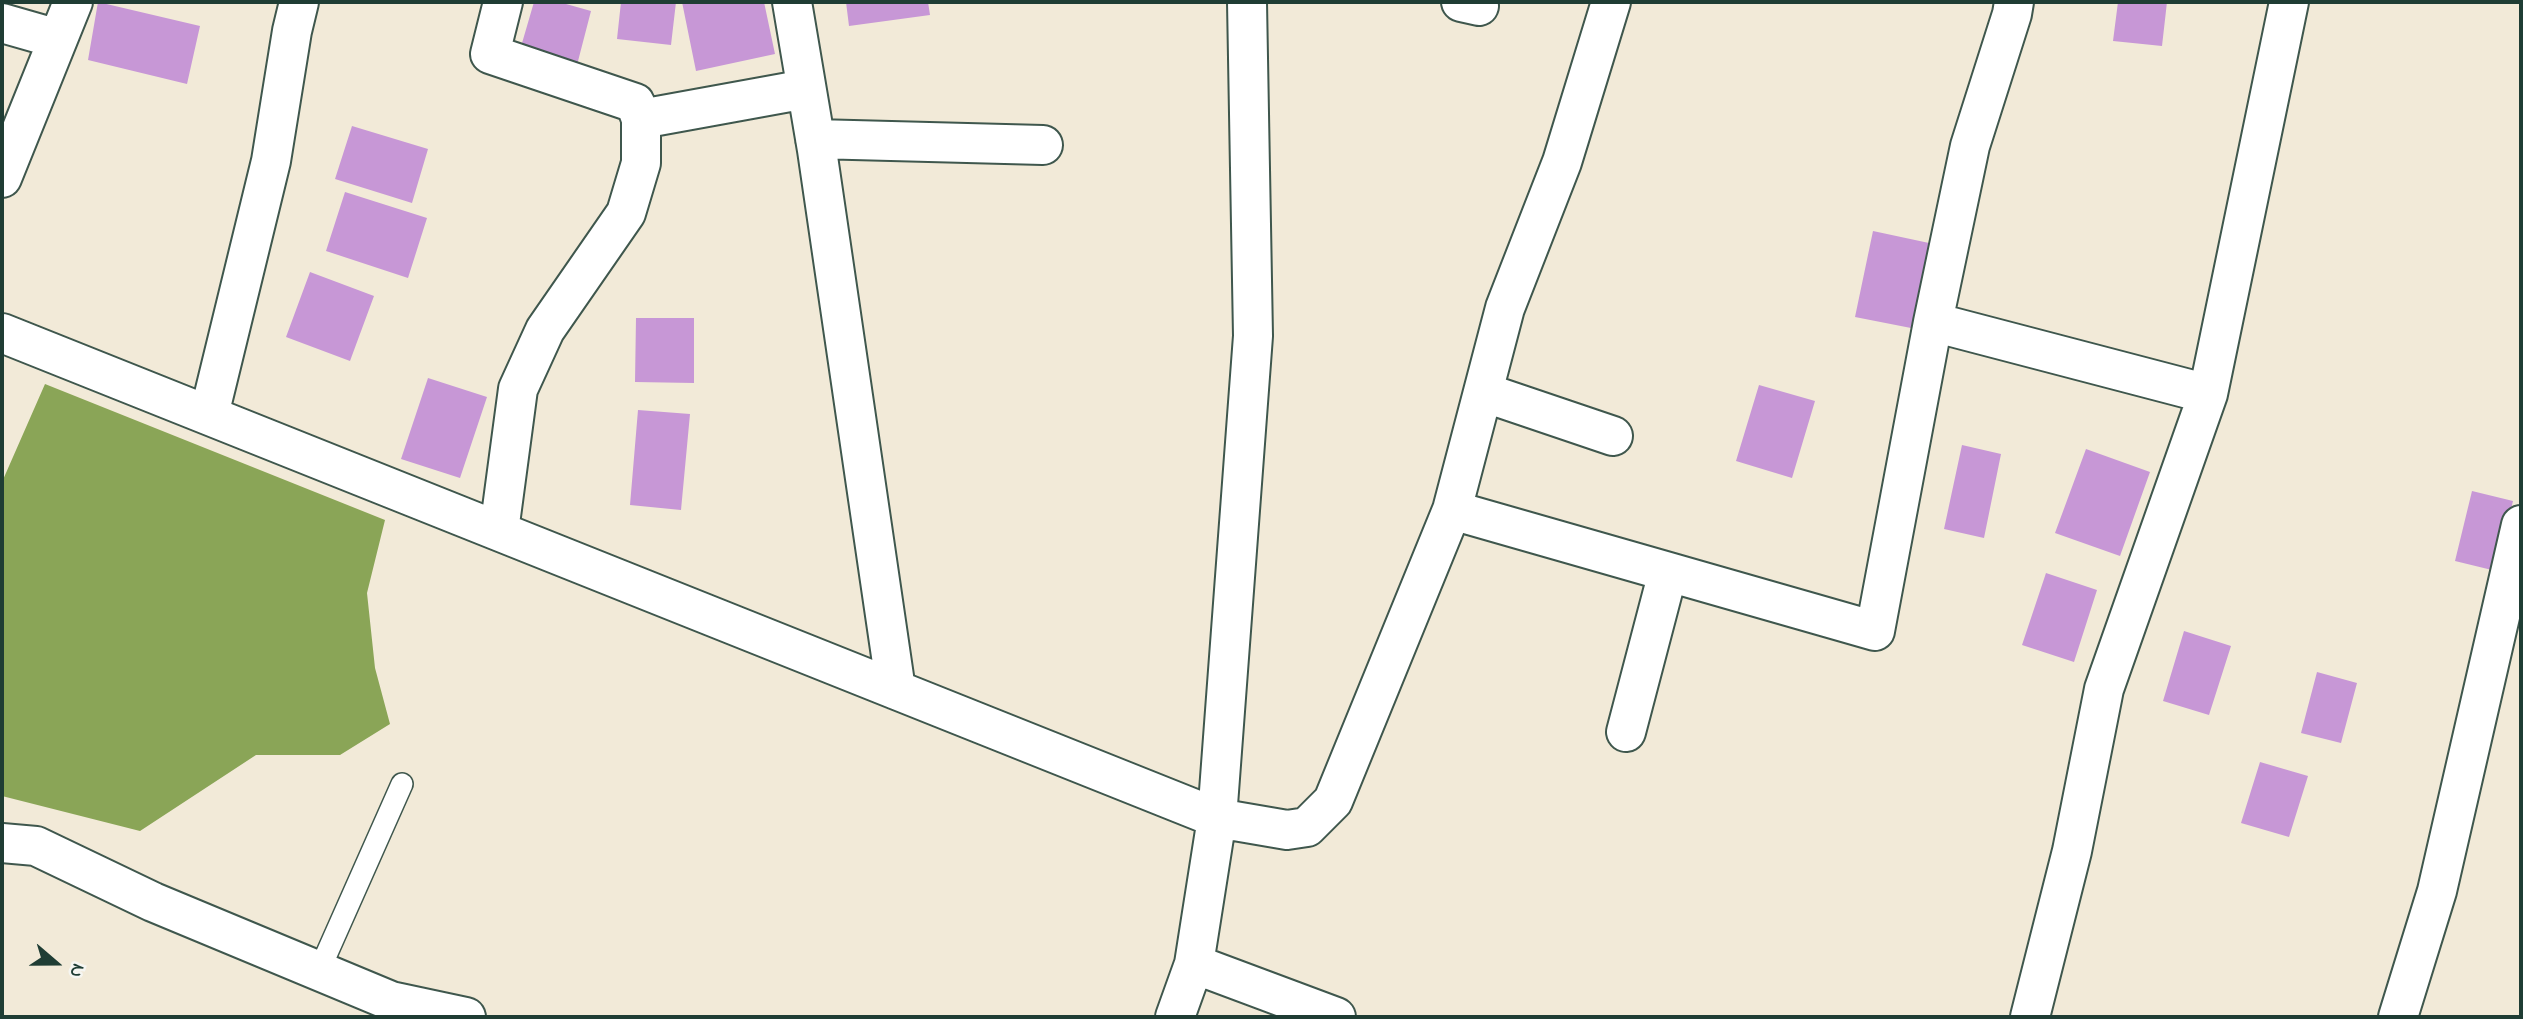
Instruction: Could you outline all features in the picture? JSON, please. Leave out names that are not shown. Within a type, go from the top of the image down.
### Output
[{"type":"street","points":[[2,178],[13,118],[58,39],[73,2]]},
{"type":"street","points":[[209,415],[271,161],[299,2]]},
{"type":"street","points":[[499,531],[519,389],[545,330],[626,213],[640,163],[641,119],[635,103],[490,54],[503,2]]},
{"type":"street","points":[[792,2],[815,139],[896,690]]},
{"type":"street","points":[[1175,1017],[1194,964],[1217,818],[1253,336],[1247,2]]},
{"type":"street","points":[[2,333],[1217,818],[1287,831],[1307,827],[1334,801],[1452,510],[1504,308],[1562,162],[1611,2]]},
{"type":"street","points":[[1452,510],[1875,631],[1933,322],[1970,146],[2014,2]]},
{"type":"street","points":[[2030,1017],[2072,851],[2104,689],[2208,394],[2289,2]]},
{"type":"street","points":[[2,23],[58,39]]},
{"type":"street","points":[[641,119],[806,89]]},
{"type":"street","points":[[815,139],[1043,145]]},
{"type":"street","points":[[1933,322],[2208,394]]},
{"type":"street","points":[[1483,392],[1613,436]]},
{"type":"street","points":[[2398,1017],[2437,891],[2521,525]]},
{"type":"street","points":[[1626,732],[1668,572]]},
{"type":"street","points":[[2,843],[36,846],[153,902],[391,1001],[466,1017]]},
{"type":"street","points":[[1194,964],[1336,1017]]},
{"type":"lane","points":[[319,971],[402,784]]},
{"type":"green space","points":[[45,384],[385,520],[367,593],[375,668],[390,724],[340,755],[256,755],[140,831],[2,796],[2,482]]},
{"type":"building","points":[[98,2],[200,26],[187,84],[88,60]]},
{"type":"building","points":[[534,2],[559,2],[591,11],[577,65],[520,50]]},
{"type":"building","points":[[621,2],[676,2],[671,45],[617,39]]},
{"type":"building","points":[[682,2],[764,2],[775,54],[696,71]]},
{"type":"building","points":[[846,2],[928,2],[930,15],[849,26]]},
{"type":"building","points":[[2118,2],[2167,2],[2162,46],[2113,41]]},
{"type":"building","points":[[352,126],[428,149],[412,203],[335,179]]},
{"type":"building","points":[[345,192],[427,218],[408,278],[326,251]]},
{"type":"building","points":[[1873,231],[1929,243],[1911,328],[1855,317]]},
{"type":"building","points":[[310,272],[374,296],[350,361],[286,337]]},
{"type":"building","points":[[636,318],[694,318],[694,383],[635,382]]},
{"type":"building","points":[[428,378],[487,397],[460,478],[401,459]]},
{"type":"building","points":[[1759,385],[1815,401],[1792,478],[1736,461]]},
{"type":"building","points":[[638,410],[690,414],[681,510],[630,505]]},
{"type":"building","points":[[1962,445],[2001,454],[1984,538],[1944,529]]},
{"type":"building","points":[[2086,449],[2150,472],[2120,556],[2055,533]]},
{"type":"building","points":[[2472,491],[2513,501],[2496,571],[2455,561]]},
{"type":"building","points":[[2046,573],[2097,590],[2074,662],[2022,645]]},
{"type":"building","points":[[2184,631],[2231,646],[2209,715],[2163,701]]},
{"type":"building","points":[[2317,672],[2357,683],[2341,743],[2301,733]]},
{"type":"building","points":[[2260,762],[2308,776],[2289,837],[2241,823]]}]
